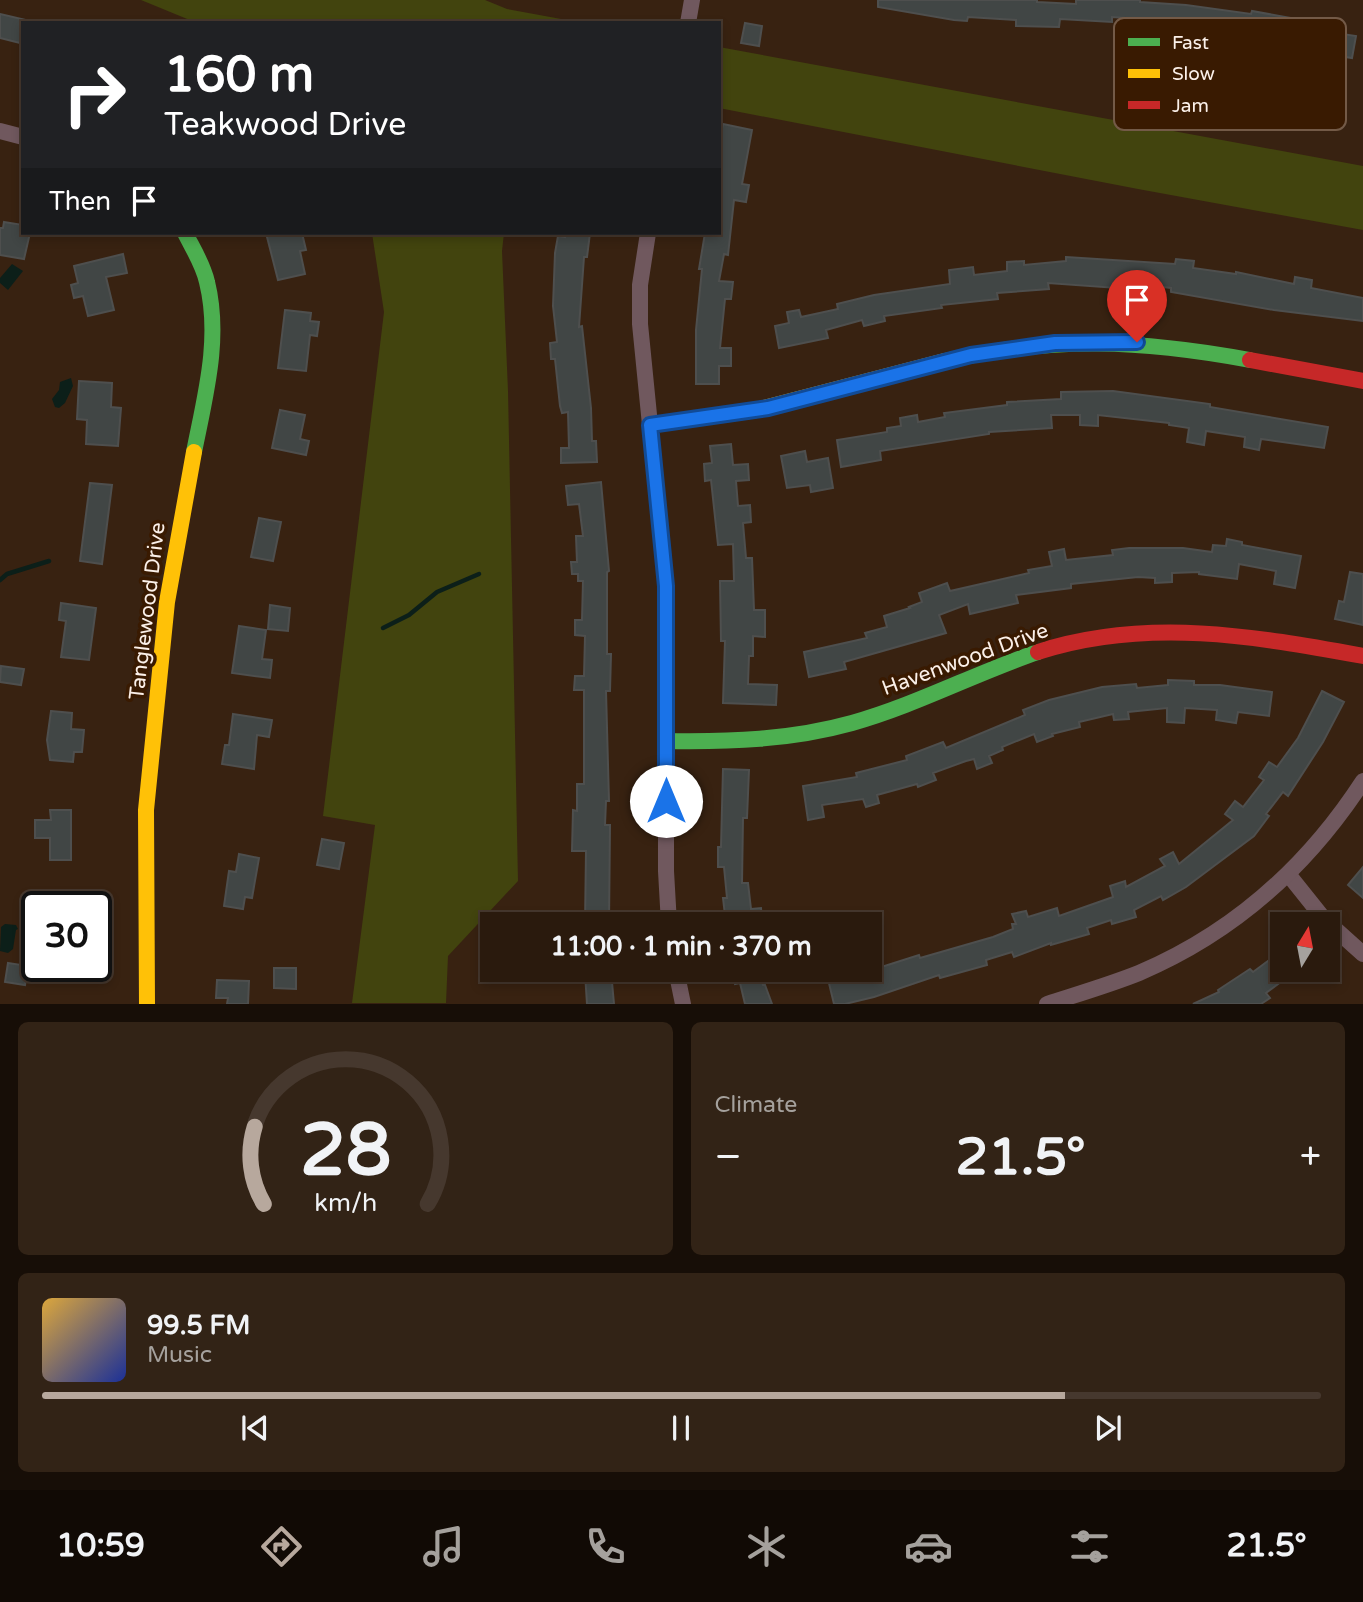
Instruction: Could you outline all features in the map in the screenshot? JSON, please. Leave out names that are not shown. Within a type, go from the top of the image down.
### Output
[{"type":"street","points":[[688,21],[692,0]]},
{"type":"street","points":[[0,131],[21,136]]},
{"type":"street","name":"Tanglewood Drive","points":[[147,1003],[149,968],[145,860],[150,768],[167,602],[208,382],[214,325],[208,281],[187,235]]},
{"type":"street","points":[[648,235],[640,285],[640,324],[666,586],[668,912]]},
{"type":"street","points":[[650,425],[768,408],[971,355],[1055,343],[1137,342],[1363,381]]},
{"type":"street","name":"Havenwood Drive","points":[[666,741],[751,741],[826,730],[883,713],[1021,658],[1069,643],[1125,633],[1175,630],[1220,632],[1363,656]]},
{"type":"street","points":[[1047,1003],[1108,984],[1165,961],[1233,920],[1269,893],[1288,874],[1327,832],[1363,781]]},
{"type":"street","points":[[1288,874],[1324,919],[1363,954]]},
{"type":"street","points":[[679,982],[683,1003]]},
{"type":"shaded area","points":[[141,0],[485,0],[507,9],[572,21],[192,21]]},
{"type":"shaded area","points":[[721,47],[1114,120],[1114,130],[1168,130],[1363,166],[1363,230],[721,108]]},
{"type":"shaded area","points":[[372,235],[504,235],[502,251],[508,391],[518,881],[489,912],[480,912],[480,922],[448,956],[446,1003],[352,1003],[375,825],[323,816],[384,312]]},
{"type":"water","points":[[12,264],[23,271],[8,290],[0,283],[0,278]]},
{"type":"water","points":[[71,378],[73,386],[65,403],[59,408],[55,407],[52,399],[59,390],[60,382]]},
{"type":"water","points":[[5,924],[16,925],[18,929],[13,949],[8,953],[0,951],[1,927]]},
{"type":"building","points":[[878,0],[1037,0],[1076,4],[1076,0],[1140,0],[1251,14],[1252,11],[1292,18],[1112,17],[1112,22],[1060,19],[1059,27],[1016,26],[1016,20],[968,17],[967,21],[954,20],[878,7]]},
{"type":"building","points":[[0,14],[26,20],[21,21],[20,43],[0,38]]},
{"type":"building","points":[[745,23],[762,26],[759,46],[741,43]]},
{"type":"building","points":[[1346,35],[1356,36],[1352,58],[1346,57]]},
{"type":"building","points":[[723,124],[752,130],[742,184],[749,185],[746,202],[734,200],[728,255],[724,254],[719,281],[733,282],[731,299],[725,299],[720,348],[731,348],[731,366],[719,366],[719,384],[696,384],[696,330],[702,269],[699,269],[705,235],[721,235]]},
{"type":"building","points":[[4,222],[21,225],[21,235],[30,235],[24,259],[0,255],[0,228],[3,228]]},
{"type":"building","points":[[267,235],[302,235],[306,250],[300,251],[305,274],[278,280]]},
{"type":"building","points":[[590,235],[587,257],[584,257],[579,327],[582,326],[592,441],[596,441],[597,462],[561,463],[561,448],[569,448],[568,412],[562,413],[560,406],[555,359],[551,359],[550,343],[557,342],[553,306],[555,253],[558,236]]},
{"type":"building","points":[[123,254],[127,273],[106,277],[114,310],[88,316],[83,296],[74,298],[71,285],[78,283],[74,266]]},
{"type":"building","points":[[1066,257],[1175,264],[1176,259],[1194,261],[1193,268],[1236,272],[1294,284],[1295,277],[1312,280],[1311,288],[1363,298],[1363,321],[1274,310],[1171,292],[1171,288],[1146,285],[1145,290],[1048,283],[1049,289],[997,293],[998,299],[941,305],[942,308],[884,316],[885,321],[864,326],[862,320],[826,330],[828,338],[779,348],[775,326],[789,323],[787,312],[799,310],[801,317],[838,309],[837,304],[874,295],[950,284],[949,270],[973,267],[974,275],[1007,271],[1007,262],[1024,261],[1024,265],[1066,261]]},
{"type":"building","points":[[285,310],[311,313],[310,321],[319,322],[317,336],[310,335],[306,371],[278,368]]},
{"type":"building","points":[[79,381],[112,383],[111,407],[121,408],[118,446],[86,444],[87,420],[77,419]]},
{"type":"building","points":[[1113,391],[1210,404],[1210,407],[1328,427],[1324,448],[1261,439],[1259,450],[1244,447],[1245,437],[1206,431],[1204,445],[1187,442],[1189,428],[1169,423],[1098,415],[1098,426],[1080,425],[1080,415],[1051,415],[1052,428],[989,432],[880,451],[881,460],[841,467],[837,440],[887,432],[887,428],[901,426],[900,418],[917,415],[918,422],[945,417],[944,413],[1007,405],[1007,402],[1061,399],[1061,392]]},
{"type":"building","points":[[280,410],[305,415],[300,439],[309,441],[306,455],[272,448]]},
{"type":"building","points":[[731,444],[733,465],[748,464],[749,480],[736,481],[738,506],[750,505],[751,522],[743,523],[746,558],[752,558],[754,610],[765,610],[765,637],[753,636],[748,684],[777,685],[776,705],[723,703],[725,641],[721,641],[720,581],[734,581],[733,544],[718,545],[711,480],[705,481],[704,464],[712,463],[710,446]]},
{"type":"building","points":[[805,451],[807,462],[828,458],[833,488],[811,492],[810,485],[787,488],[781,456]]},
{"type":"building","points":[[601,482],[609,571],[607,654],[611,654],[610,691],[606,691],[609,801],[606,801],[605,825],[610,825],[609,912],[585,912],[586,851],[572,851],[577,784],[584,784],[584,690],[574,690],[575,676],[584,676],[585,636],[575,635],[575,620],[582,620],[583,581],[578,581],[578,574],[572,574],[571,562],[577,562],[576,536],[583,536],[579,504],[568,505],[566,486]]},
{"type":"building","points":[[90,483],[112,485],[102,564],[80,561]]},
{"type":"building","points":[[259,518],[281,522],[273,561],[251,557]]},
{"type":"building","points":[[1227,539],[1242,542],[1242,545],[1301,556],[1295,588],[1274,584],[1276,571],[1239,564],[1237,579],[1199,572],[1172,573],[1172,582],[1155,583],[1155,578],[1138,577],[1071,584],[1071,588],[1016,595],[1018,603],[970,614],[968,604],[939,615],[946,633],[844,662],[846,669],[809,677],[804,652],[867,638],[865,633],[887,627],[884,616],[922,602],[919,593],[947,583],[950,591],[1029,573],[1028,570],[1052,566],[1049,552],[1064,549],[1066,560],[1113,555],[1112,550],[1129,548],[1183,548],[1212,552],[1213,545],[1226,546]]},
{"type":"building","points":[[1350,572],[1363,574],[1363,625],[1335,619],[1339,601],[1344,602]]},
{"type":"building","points":[[61,603],[96,608],[89,660],[61,657],[66,621],[59,620]]},
{"type":"building","points":[[270,605],[290,608],[288,631],[268,629]]},
{"type":"building","points":[[239,626],[266,630],[262,659],[272,660],[270,678],[232,673]]},
{"type":"building","points":[[1,666],[24,669],[21,685],[0,682]]},
{"type":"building","points":[[1168,680],[1272,692],[1269,716],[1238,712],[1236,723],[1216,720],[1217,710],[1185,708],[1184,723],[1167,722],[1167,708],[1128,712],[1129,719],[1114,720],[1113,714],[1079,722],[1080,727],[1052,734],[1053,736],[1037,742],[1034,734],[1002,747],[1003,750],[989,756],[992,763],[977,769],[974,759],[966,761],[933,773],[936,780],[918,787],[917,784],[877,795],[879,803],[866,807],[863,799],[822,805],[824,817],[808,820],[803,786],[857,777],[856,773],[907,760],[906,756],[943,742],[946,748],[1025,715],[1023,710],[1049,700],[1102,687],[1168,685]]},
{"type":"building","points":[[1322,691],[1344,702],[1323,742],[1288,796],[1283,792],[1254,836],[1186,887],[1163,900],[1161,896],[1134,910],[1136,917],[1112,924],[1111,920],[1087,928],[1089,934],[1051,943],[1014,957],[1012,952],[986,960],[987,965],[940,978],[939,975],[874,997],[834,1004],[829,982],[882,982],[882,967],[993,937],[1013,929],[1012,924],[1016,924],[1012,914],[1026,911],[1028,917],[1057,908],[1059,916],[1113,897],[1110,886],[1125,881],[1126,887],[1165,866],[1160,859],[1173,852],[1179,864],[1233,820],[1225,814],[1235,801],[1243,807],[1264,780],[1259,777],[1269,762],[1277,767],[1298,738]]},
{"type":"building","points":[[51,711],[72,713],[71,729],[84,730],[82,752],[74,752],[73,762],[50,760],[47,740]]},
{"type":"building","points":[[233,714],[272,720],[269,737],[257,735],[254,769],[222,764],[225,745],[229,745]]},
{"type":"building","points":[[723,769],[749,770],[747,818],[743,818],[742,883],[748,883],[751,909],[761,908],[761,912],[725,912],[723,898],[727,898],[724,867],[718,867],[718,847],[721,847]]},
{"type":"building","points":[[50,810],[71,810],[71,860],[50,860],[50,838],[35,838],[35,820],[51,820]]},
{"type":"building","points":[[322,839],[344,843],[339,869],[317,865]]},
{"type":"building","points":[[239,854],[259,858],[252,898],[245,897],[243,909],[224,906],[229,871],[236,872]]},
{"type":"building","points":[[1363,867],[1363,898],[1348,885]]},
{"type":"building","points":[[1270,960],[1270,982],[1281,982],[1266,993],[1270,998],[1261,1004],[1193,1004],[1219,992],[1218,990],[1250,969],[1253,972]]},
{"type":"building","points":[[8,963],[21,965],[21,982],[25,982],[25,985],[5,982]]},
{"type":"building","points":[[274,968],[296,968],[296,989],[274,988]]},
{"type":"building","points":[[217,980],[249,981],[248,1004],[227,1004],[228,998],[216,998]]},
{"type":"building","points":[[586,982],[612,982],[614,1004],[587,1004]]},
{"type":"building","points":[[735,982],[762,982],[772,1004],[745,1004],[740,983]]},
{"type":"waterway","points":[[0,580],[7,574],[49,561]]},
{"type":"waterway","points":[[383,628],[409,615],[437,592],[479,574]]},
{"type":"traffic: fast","points":[[186,235],[205,275],[212,325],[207,389],[194,452]]},
{"type":"traffic: fast","points":[[945,361],[1023,347],[1060,344],[1172,348],[1250,360]]},
{"type":"traffic: fast","points":[[666,741],[760,739],[829,729],[876,716],[1038,652]]},
{"type":"traffic: slow","points":[[650,425],[756,410],[945,361]]},
{"type":"traffic: slow","points":[[147,1004],[146,810],[167,602],[194,452]]},
{"type":"traffic: jam","points":[[1250,360],[1363,381]]},
{"type":"traffic: jam","points":[[1038,652],[1079,641],[1119,635],[1200,633],[1282,642],[1363,656]]},
{"type":"route","points":[[666,801],[666,586],[650,425],[768,408],[971,355],[1055,343],[1137,342]]}]
